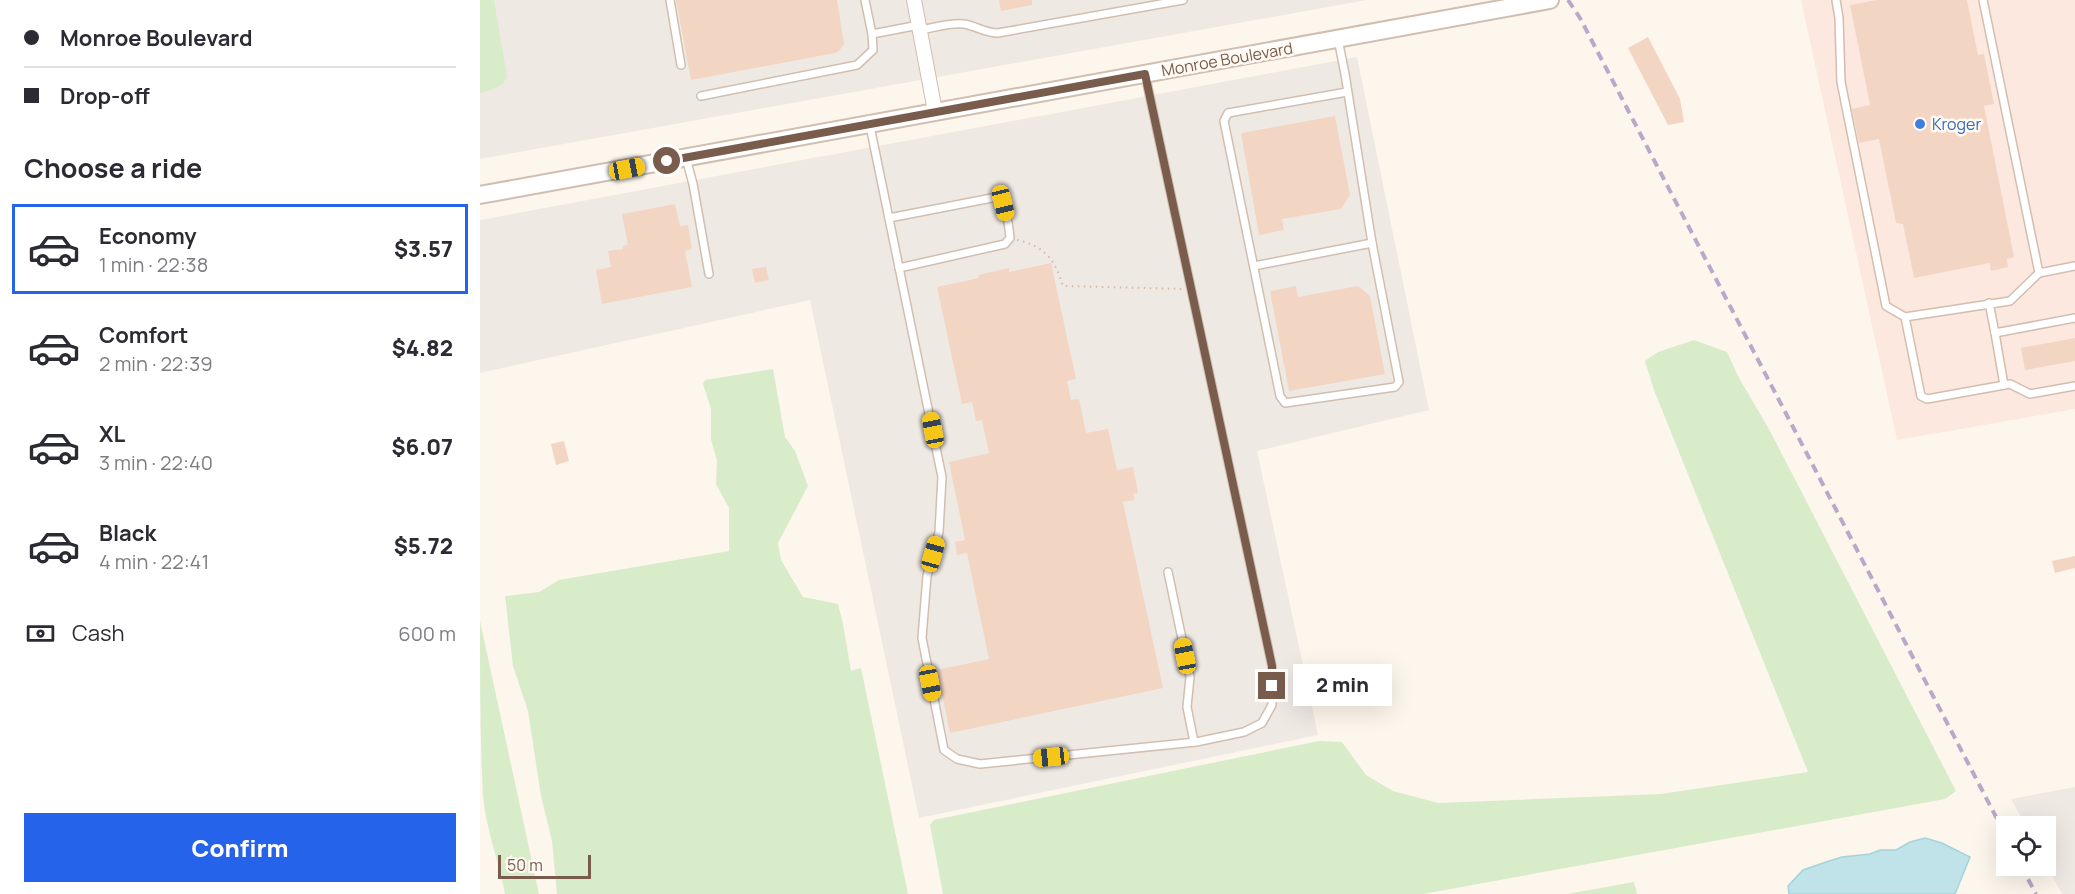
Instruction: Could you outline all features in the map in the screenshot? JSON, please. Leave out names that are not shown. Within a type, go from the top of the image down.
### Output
[{"type":"street","points":[[914,0],[934,111]]},
{"type":"street","name":"Monroe Boulevard","points":[[480,195],[1550,0]]},
{"type":"lane","points":[[670,0],[681,65]]},
{"type":"lane","points":[[701,96],[857,66],[873,50],[865,0]]},
{"type":"lane","points":[[872,34],[955,24],[967,25],[989,33],[998,33],[1183,0]]},
{"type":"lane","points":[[1836,0],[1839,18],[1841,82],[1886,306],[1905,317],[2010,301],[2039,273],[2075,266]]},
{"type":"lane","points":[[1983,0],[2039,273]]},
{"type":"lane","points":[[1338,39],[1345,74],[1372,243],[1399,382],[1395,387],[1285,403],[1280,396],[1224,121],[1228,113],[1347,92]]},
{"type":"lane","points":[[870,123],[942,477],[939,532],[927,576],[922,638],[944,750],[957,759],[980,764],[1194,742],[1244,732],[1262,723],[1272,705],[1272,666],[1145,74]]},
{"type":"lane","points":[[686,158],[693,184],[709,274]]},
{"type":"lane","points":[[890,219],[998,197],[1003,203],[1010,238],[1005,244],[899,268]]},
{"type":"lane","points":[[1254,266],[1372,243]]},
{"type":"lane","points":[[1989,303],[2004,385]]},
{"type":"lane","points":[[1905,317],[1921,396],[1927,399],[2010,384],[2030,394],[2075,386]]},
{"type":"lane","points":[[1995,333],[2075,318]]},
{"type":"lane","points":[[1168,572],[1190,677],[1187,707],[1194,742]]},
{"type":"path","points":[[1010,238],[1027,242],[1053,259],[1063,285],[1068,287],[1192,289]]},
{"type":"shaded area","points":[[480,0],[1367,0],[480,159]]},
{"type":"shaded area","points":[[1801,0],[2075,0],[2075,409],[1897,440]]},
{"type":"shaded area","points":[[1357,57],[1429,410],[1257,451],[1318,735],[919,818],[810,300],[480,373],[480,220]]},
{"type":"shaded area","points":[[2075,787],[2075,894],[2062,894],[2052,876],[2056,876],[2056,816],[2020,816],[2011,799]]},
{"type":"green space","points":[[480,0],[494,0],[507,77],[499,86],[480,93]]},
{"type":"green space","points":[[1694,340],[1727,352],[1956,791],[1945,799],[1423,894],[943,894],[930,825],[934,820],[1319,741],[1342,742],[1366,775],[1393,791],[1438,803],[1661,794],[1808,772],[1654,390],[1645,361],[1658,352]]},
{"type":"green space","points":[[773,369],[785,437],[795,451],[808,486],[778,543],[781,560],[803,597],[838,604],[851,671],[861,668],[908,894],[557,894],[552,841],[541,796],[528,711],[513,666],[505,596],[539,592],[559,580],[729,551],[729,508],[716,484],[717,461],[711,439],[711,409],[703,384],[705,380]]},
{"type":"green space","points":[[480,621],[539,894],[505,894],[487,821],[482,774]]},
{"type":"green space","points":[[1634,882],[1637,894],[1567,894]]},
{"type":"water","points":[[1925,838],[1942,843],[1970,857],[1955,894],[1789,894],[1788,886],[1803,870],[1842,857],[1870,854],[1880,850],[1896,850],[1910,842]]},
{"type":"building","points":[[676,0],[837,0],[844,44],[835,53],[691,80]]},
{"type":"building","points":[[999,0],[1032,0],[1032,5],[1001,11]]},
{"type":"building","name":"Kroger","points":[[1877,0],[1967,0],[1978,55],[1984,54],[1994,104],[1984,106],[2014,257],[2007,259],[2008,267],[1991,271],[1990,263],[1914,278],[1903,224],[1896,223],[1879,139],[1859,143],[1852,109],[1870,105],[1850,5]]},
{"type":"building","points":[[1648,37],[1680,99],[1684,122],[1668,125],[1628,48]]},
{"type":"building","points":[[1335,116],[1350,195],[1341,209],[1282,219],[1284,230],[1259,235],[1241,133]]},
{"type":"building","points":[[675,204],[680,226],[688,225],[692,249],[685,251],[692,287],[602,304],[596,270],[611,267],[608,251],[623,249],[623,246],[628,245],[622,214]]},
{"type":"building","points":[[1051,263],[1076,379],[1067,381],[1071,400],[1079,399],[1086,433],[1108,429],[1117,470],[1133,467],[1138,493],[1133,494],[1135,500],[1123,502],[1163,688],[950,733],[937,670],[989,659],[967,553],[957,555],[955,542],[965,540],[949,462],[989,453],[982,420],[976,421],[972,402],[962,404],[937,287],[979,278],[978,275],[1009,268],[1009,272]]},
{"type":"building","points":[[766,267],[769,280],[755,283],[752,269]]},
{"type":"building","points":[[1296,286],[1298,297],[1358,286],[1370,296],[1385,374],[1289,391],[1270,291]]},
{"type":"building","points":[[2075,338],[2075,361],[2025,370],[2021,348]]},
{"type":"building","points":[[564,441],[569,461],[556,465],[551,444]]},
{"type":"building","points":[[2075,556],[2075,568],[2055,573],[2052,561]]},
{"type":"railway","points":[[1568,0],[1580,18],[1996,817]]},
{"type":"railway","points":[[2026,876],[2036,894]]},
{"type":"place","name":"Kroger","points":[[1920,124]]},
{"type":"route","points":[[667,161],[1145,74],[1272,666],[1272,686]]}]
